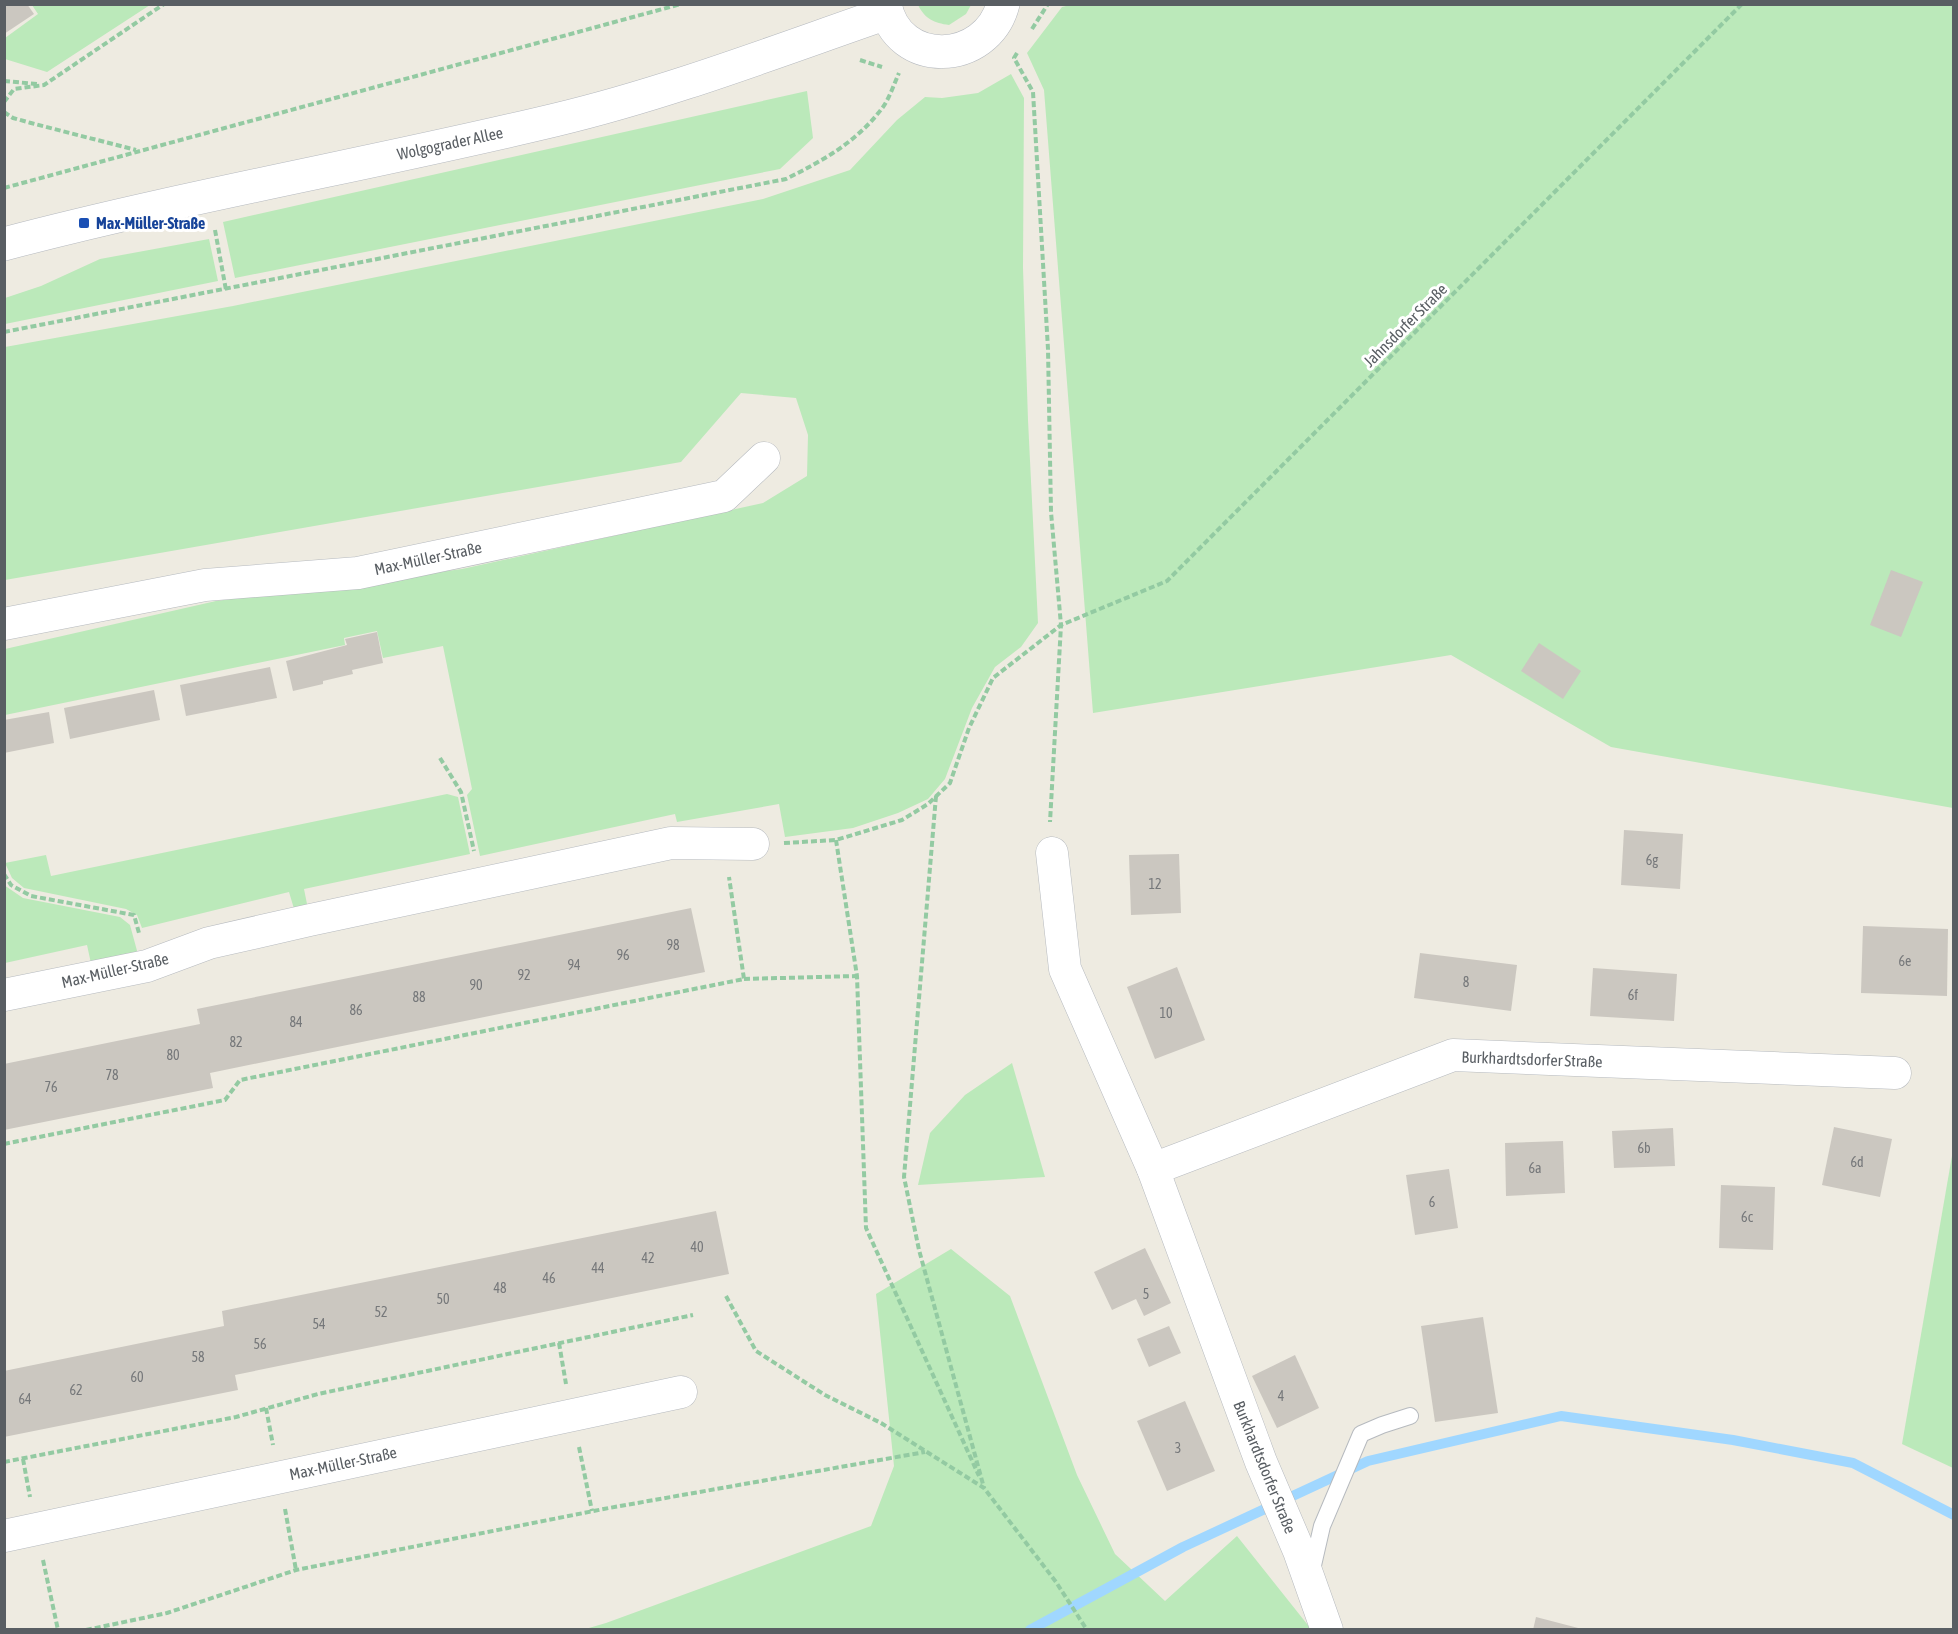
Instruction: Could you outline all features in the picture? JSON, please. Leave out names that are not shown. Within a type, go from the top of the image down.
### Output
[{"type":"main road","name":"Wolgograder Allee","points":[[4,244],[84,223],[556,120],[668,88],[886,9],[896,30],[910,43],[928,51],[947,53],[966,49],[982,39],[996,24],[1003,4]]},
{"type":"street","name":"Max-Müller-Straße","points":[[4,624],[205,585],[358,573],[724,496],[764,458]]},
{"type":"street","name":"Max-Müller-Straße","points":[[4,995],[147,966],[209,943],[670,843],[738,844]]},
{"type":"street","name":"Burkhardtsdorfer Straße","points":[[1052,853],[1065,969],[1153,1169],[1261,1462],[1299,1551],[1327,1629]]},
{"type":"street","name":"Burkhardtsdorfer Straße","points":[[1153,1169],[1453,1055],[1895,1073]]},
{"type":"street","name":"Max-Müller-Straße","points":[[4,1536],[681,1392]]},
{"type":"lane","points":[[1310,1581],[1322,1526],[1361,1434],[1410,1416]]},
{"type":"path","points":[[4,102],[14,89],[44,85],[164,4]]},
{"type":"path","points":[[4,188],[136,150],[681,4]]},
{"type":"path","points":[[1031,31],[1048,4]]},
{"type":"path","name":"Jahnsdorfer Straße","points":[[936,796],[950,783],[969,728],[993,678],[1061,625],[1167,581],[1742,4]]},
{"type":"path","points":[[1004,62],[1014,57],[1020,49]]},
{"type":"path","points":[[1014,57],[1033,92],[1048,349],[1051,512],[1061,625],[1050,825],[1052,853]]},
{"type":"path","points":[[4,332],[786,179],[828,159],[862,131],[884,105],[900,72],[910,75]]},
{"type":"path","points":[[4,81],[44,85]]},
{"type":"path","points":[[4,112],[13,118],[136,150]]},
{"type":"path","points":[[215,229],[226,290]]},
{"type":"path","points":[[440,758],[461,792],[476,856]]},
{"type":"path","points":[[744,979],[738,844],[836,840],[902,819],[928,804],[936,796]]},
{"type":"path","points":[[936,796],[904,1177],[919,1250],[984,1488]]},
{"type":"path","points":[[836,840],[857,976],[866,1228],[984,1488],[1056,1582],[1087,1629]]},
{"type":"path","points":[[4,874],[11,885],[31,896],[134,915],[147,966]]},
{"type":"path","points":[[4,1144],[225,1100],[240,1080],[744,979],[857,976]]},
{"type":"path","points":[[726,1296],[756,1351],[825,1395],[881,1423],[984,1488]]},
{"type":"path","points":[[4,1462],[236,1417],[318,1394],[693,1315]]},
{"type":"path","points":[[559,1343],[592,1511]]},
{"type":"path","points":[[86,1629],[167,1613],[296,1570],[592,1511],[925,1452]]},
{"type":"green space","points":[[32,5],[150,5],[47,72],[5,59],[5,38],[38,14]]},
{"type":"green space","points":[[918,5],[971,5],[966,14],[949,25],[930,20]]},
{"type":"green space","points":[[1070,5],[1953,5],[1953,808],[1611,747],[1451,655],[1093,713],[1044,90],[1027,53],[1062,7]]},
{"type":"green space","points":[[1011,74],[1024,98],[1023,268],[1038,623],[1021,647],[995,667],[972,708],[945,779],[928,799],[898,813],[853,828],[785,837],[779,804],[677,822],[675,814],[480,856],[467,795],[472,789],[443,646],[383,658],[377,631],[344,638],[345,645],[5,715],[5,649],[216,601],[462,569],[763,503],[807,476],[808,435],[796,398],[741,393],[681,462],[5,580],[5,347],[233,306],[763,199],[850,170],[897,120],[925,97],[942,98],[978,93]]},
{"type":"green space","points":[[807,91],[813,138],[780,169],[235,278],[223,222]]},
{"type":"green space","points":[[209,239],[218,281],[5,324],[5,298],[41,286],[100,259]]},
{"type":"green space","points":[[447,794],[458,797],[470,854],[304,889],[308,909],[295,912],[289,892],[142,928],[137,915],[126,909],[24,888],[12,878],[5,863],[46,855],[51,876]]},
{"type":"green space","points":[[4,885],[23,898],[120,917],[130,925],[139,958],[92,968],[87,945],[5,963]]},
{"type":"green space","points":[[1012,1063],[1045,1177],[918,1185],[930,1133],[965,1095]]},
{"type":"green space","points":[[1953,1150],[1954,1468],[1902,1444]]},
{"type":"green space","points":[[951,1249],[1010,1296],[1077,1475],[1115,1554],[1165,1601],[1237,1536],[1311,1629],[582,1630],[871,1526],[894,1466],[876,1294]]},
{"type":"building","points":[[4,4],[27,4],[34,14],[4,34]]},
{"type":"building","points":[[1891,570],[1923,582],[1901,637],[1870,625]]},
{"type":"building","points":[[377,632],[383,663],[352,670],[353,674],[293,691],[286,661],[347,645],[345,639]]},
{"type":"building","points":[[1539,643],[1581,671],[1563,699],[1521,671]]},
{"type":"building","points":[[270,667],[277,698],[186,716],[180,685]]},
{"type":"building","points":[[154,690],[160,720],[70,739],[64,708]]},
{"type":"building","points":[[49,712],[54,743],[4,753],[4,720]]},
{"type":"building","points":[[1624,830],[1683,834],[1680,889],[1621,885]]},
{"type":"building","points":[[1179,854],[1181,913],[1131,915],[1129,855]]},
{"type":"building","points":[[691,908],[705,972],[210,1073],[213,1088],[4,1130],[4,1064],[200,1024],[197,1009]]},
{"type":"building","points":[[1863,926],[1948,929],[1947,996],[1861,993]]},
{"type":"building","points":[[1420,953],[1517,965],[1511,1011],[1414,998]]},
{"type":"building","points":[[1177,967],[1205,1040],[1155,1059],[1127,987]]},
{"type":"building","points":[[1593,968],[1677,974],[1674,1021],[1590,1016]]},
{"type":"building","points":[[1834,1127],[1892,1139],[1880,1197],[1822,1185]]},
{"type":"building","points":[[1673,1128],[1675,1166],[1614,1168],[1612,1131]]},
{"type":"building","points":[[1563,1141],[1565,1193],[1506,1196],[1505,1143]]},
{"type":"building","points":[[1449,1169],[1458,1228],[1415,1235],[1406,1175]]},
{"type":"building","points":[[1721,1185],[1775,1187],[1773,1250],[1719,1248]]},
{"type":"building","points":[[716,1211],[729,1274],[235,1375],[238,1390],[4,1437],[4,1371],[224,1326],[222,1311]]},
{"type":"building","points":[[1145,1248],[1171,1303],[1144,1316],[1136,1299],[1112,1310],[1094,1272]]},
{"type":"building","points":[[1483,1317],[1498,1413],[1435,1422],[1421,1326]]},
{"type":"building","points":[[1169,1326],[1181,1353],[1149,1367],[1137,1339]]},
{"type":"building","points":[[1295,1355],[1319,1408],[1277,1428],[1252,1376]]},
{"type":"building","points":[[1185,1401],[1215,1471],[1167,1491],[1137,1421]]},
{"type":"building","points":[[1536,1617],[1582,1629],[1582,1630],[1533,1630]]},
{"type":"waterway","points":[[1030,1630],[1183,1547],[1368,1461],[1561,1416],[1733,1440],[1853,1463],[1954,1515]]},
{"type":"place","name":"Max-Müller-Straße","points":[[84,223]]}]
